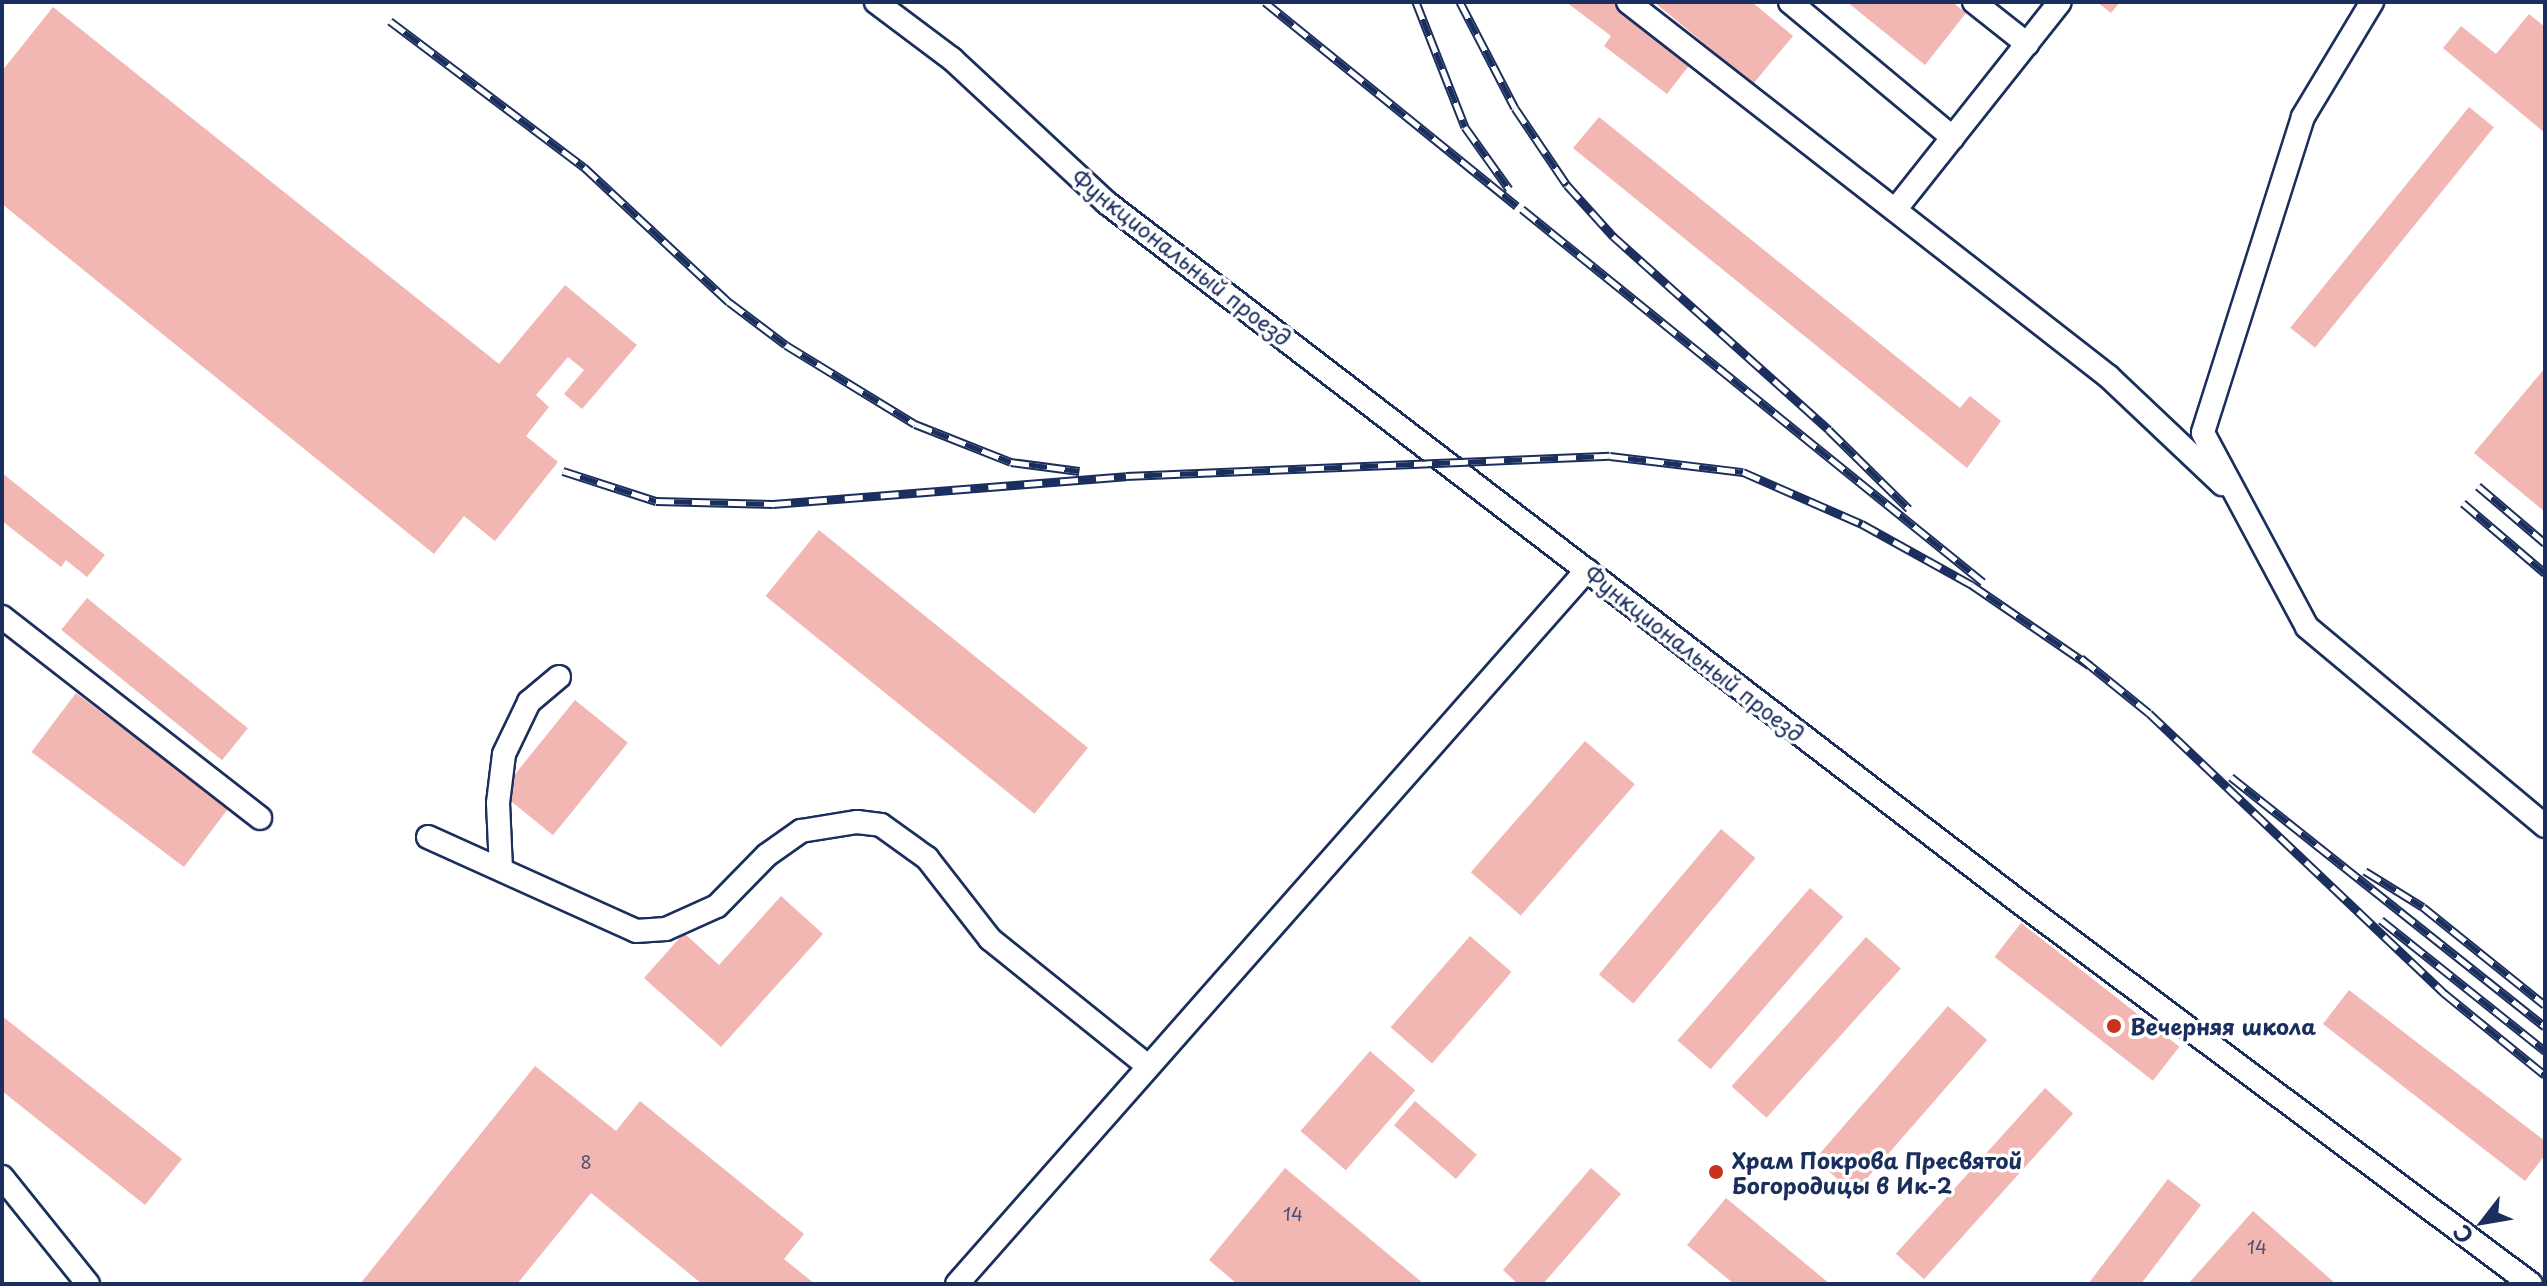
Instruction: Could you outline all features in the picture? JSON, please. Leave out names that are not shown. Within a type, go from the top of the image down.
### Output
[{"type":"street","name":"Функциональный проезд","points":[[876,2],[952,59],[1107,203],[2531,1284]]},
{"type":"street","points":[[1628,2],[2109,377],[2238,498]]},
{"type":"street","points":[[1790,2],[1953,138]]},
{"type":"street","points":[[1974,2],[2027,44]]},
{"type":"street","points":[[1895,210],[2060,2]]},
{"type":"street","points":[[2372,2],[2303,117],[2203,433],[2307,627],[2545,826]]},
{"type":"street","points":[[957,1284],[1587,570]]},
{"type":"street","points":[[2,617],[260,818]]},
{"type":"street","points":[[501,869],[498,803],[504,754],[529,702],[559,677]]},
{"type":"street","points":[[428,837],[636,931],[666,929],[717,906],[767,855],[801,831],[831,824],[881,825],[927,858],[990,939],[1148,1066]]},
{"type":"street","points":[[2,1177],[88,1284]]},
{"type":"building","points":[[1566,2],[1612,2],[1691,63],[1667,94],[1604,46],[1611,36]]},
{"type":"building","points":[[1654,2],[1752,2],[1793,36],[1753,84]]},
{"type":"building","points":[[1847,2],[1952,2],[1966,13],[1925,65]]},
{"type":"building","points":[[2097,2],[2120,2],[2111,13]]},
{"type":"building","points":[[53,7],[499,364],[565,285],[637,345],[582,409],[564,394],[584,370],[568,357],[536,395],[549,407],[526,436],[558,462],[495,541],[464,516],[434,554],[2,204],[2,71]]},
{"type":"building","points":[[2529,14],[2545,27],[2545,133],[2443,48],[2461,26],[2496,54]]},
{"type":"building","points":[[2469,107],[2494,127],[2315,348],[2290,328]]},
{"type":"building","points":[[1599,117],[1960,408],[1970,396],[2001,421],[1967,468],[1573,148]]},
{"type":"building","points":[[2545,368],[2545,512],[2474,453]]},
{"type":"building","points":[[2,473],[105,555],[87,577],[66,560],[61,567],[2,521]]},
{"type":"building","points":[[819,530],[1088,748],[1034,814],[766,596]]},
{"type":"building","points":[[87,598],[248,728],[222,760],[61,630]]},
{"type":"building","points":[[76,693],[229,808],[184,867],[31,752]]},
{"type":"building","points":[[575,700],[628,743],[553,835],[500,792]]},
{"type":"building","points":[[1585,741],[1635,784],[1521,916],[1471,872]]},
{"type":"building","points":[[1721,829],[1755,858],[1633,1003],[1599,975]]},
{"type":"building","points":[[1810,888],[1843,917],[1711,1069],[1677,1040]]},
{"type":"building","points":[[781,896],[823,934],[721,1047],[644,978],[684,933],[719,965]]},
{"type":"building","points":[[2021,923],[2179,1047],[2153,1081],[1995,957]]},
{"type":"building","points":[[1470,936],[1512,972],[1432,1063],[1391,1027]]},
{"type":"building","points":[[1866,937],[1901,968],[1766,1118],[1732,1086]]},
{"type":"building","points":[[2349,990],[2545,1141],[2545,1155],[2525,1181],[2323,1024]]},
{"type":"building","points":[[1948,1006],[1987,1040],[1854,1193],[1815,1159]]},
{"type":"building","points":[[2,1016],[182,1159],[145,1205],[2,1091]]},
{"type":"building","points":[[1370,1051],[1415,1090],[1346,1170],[1300,1131]]},
{"type":"building","points":[[535,1066],[616,1131],[640,1101],[804,1234],[784,1259],[815,1284],[702,1284],[591,1193],[517,1284],[360,1284]]},
{"type":"building","points":[[2045,1088],[2073,1113],[1924,1279],[1896,1254]]},
{"type":"building","points":[[1415,1101],[1477,1155],[1456,1179],[1394,1125]]},
{"type":"building","points":[[1285,1168],[1424,1284],[1237,1284],[1209,1260]]},
{"type":"building","points":[[1591,1168],[1621,1194],[1543,1284],[1518,1284],[1503,1270]]},
{"type":"building","points":[[2168,1179],[2201,1205],[2141,1284],[2088,1284]]},
{"type":"building","points":[[1726,1198],[1830,1284],[1734,1284],[1687,1245]]},
{"type":"building","points":[[2253,1211],[2336,1284],[2188,1284]]},
{"type":"railway","points":[[1265,2],[1517,206]]},
{"type":"railway","points":[[1416,2],[1465,127],[1509,189]]},
{"type":"railway","points":[[1460,2],[1515,108],[1567,185],[1613,236],[1829,430],[1909,509]]},
{"type":"railway","points":[[390,21],[584,167],[729,302],[786,345],[915,424],[1011,462],[1079,471]]},
{"type":"railway","points":[[1522,209],[1983,582]]},
{"type":"railway","points":[[563,471],[656,501],[773,504],[1126,476],[1610,456],[1743,472],[1862,524],[1972,585],[2089,665]]},
{"type":"railway","points":[[2478,486],[2545,543]]},
{"type":"railway","points":[[2463,503],[2545,573]]},
{"type":"railway","points":[[2081,658],[2149,713],[2444,993],[2545,1075]]},
{"type":"railway","points":[[2231,777],[2545,1027]]},
{"type":"railway","points":[[2365,871],[2423,907],[2545,1005]]},
{"type":"railway","points":[[2381,920],[2545,1051]]},
{"type":"place","name":"Вечерняя школа","points":[[2114,1026]]},
{"type":"place","name":"Храм Покрова Пресвятой Богородицы в Ик-2","points":[[1716,1172]]}]
